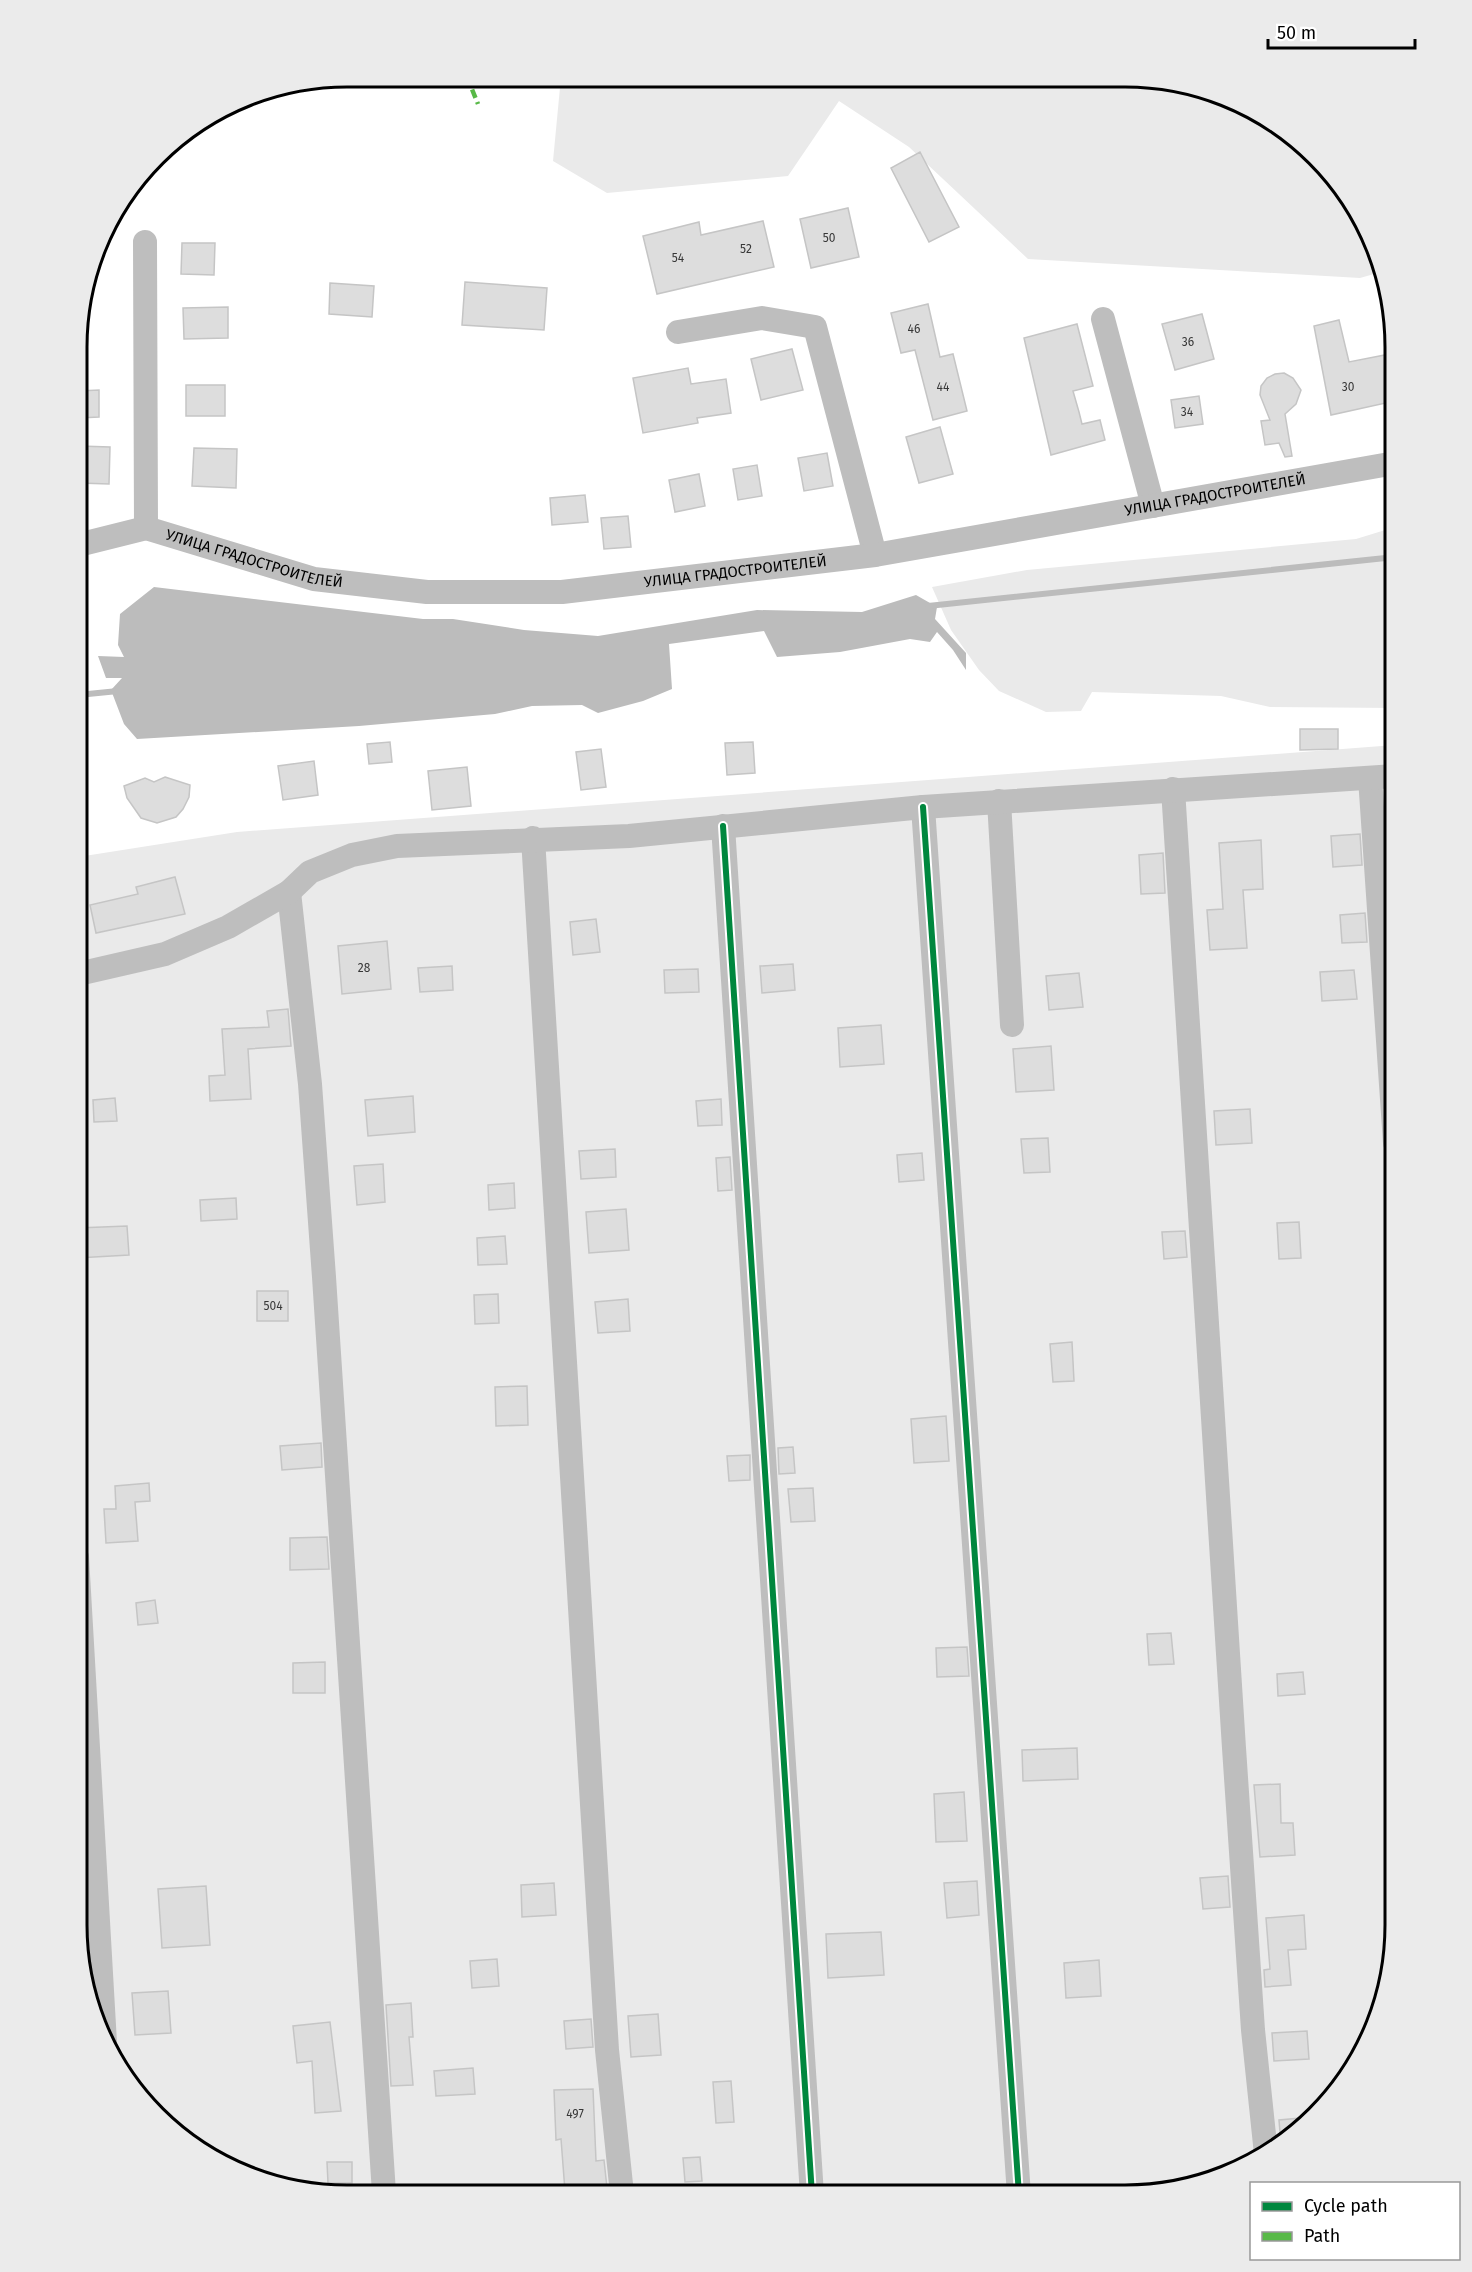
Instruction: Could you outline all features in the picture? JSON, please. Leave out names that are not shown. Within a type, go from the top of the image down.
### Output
[{"type":"street","points":[[146,242],[146,528]]},
{"type":"street","points":[[678,332],[762,318],[815,327],[875,555]]},
{"type":"street","points":[[1103,319],[1153,506]]},
{"type":"street","name":"УЛИЦА ГРАДОСТРОИТЕЛЕЙ","points":[[87,543],[146,528],[314,579],[427,592],[562,592],[875,555],[1385,465]]},
{"type":"street","points":[[87,972],[165,954],[228,927],[288,892],[310,872],[351,855],[397,846],[533,838],[629,836],[999,801],[1385,777]]},
{"type":"street","points":[[1370,778],[1385,997]]},
{"type":"street","points":[[1173,789],[1237,1795],[1253,2030],[1265,2144]]},
{"type":"street","points":[[999,801],[1012,1025]]},
{"type":"street","points":[[923,807],[1019,2185]]},
{"type":"street","points":[[723,826],[811,2185]]},
{"type":"street","points":[[533,838],[607,2050],[621,2185]]},
{"type":"street","points":[[288,892],[310,1084],[383,2185]]},
{"type":"street","points":[[87,1731],[103,2015]]},
{"type":"shaded area","points":[[560,87],[1125,87],[1159,89],[1193,96],[1225,107],[1270,131],[1297,151],[1321,175],[1341,202],[1365,247],[1374,274],[1360,278],[1028,259],[909,147],[839,101],[788,176],[607,193],[553,161]]},
{"type":"shaded area","points":[[1385,530],[1385,708],[1270,707],[1221,696],[1092,692],[1081,711],[1046,712],[999,691],[979,670],[951,630],[932,587],[1027,570],[1356,539]]},
{"type":"shaded area","points":[[154,587],[423,619],[453,619],[524,630],[598,636],[757,610],[862,612],[916,595],[937,607],[935,619],[966,653],[966,670],[937,632],[930,642],[910,639],[840,652],[777,657],[764,631],[669,644],[672,689],[643,701],[598,713],[582,705],[532,706],[495,714],[359,726],[137,739],[124,724],[111,690],[122,678],[106,678],[98,656],[124,657],[118,645],[120,614]]},
{"type":"shaded area","points":[[1385,746],[1385,1925],[1383,1959],[1376,1993],[1358,2040],[1341,2070],[1321,2097],[1297,2121],[1270,2141],[1225,2165],[1193,2176],[1159,2183],[1125,2185],[347,2185],[296,2180],[247,2165],[202,2141],[175,2121],[151,2097],[122,2055],[101,2009],[89,1959],[87,1925],[87,856],[237,832]]},
{"type":"building","points":[[920,152],[959,227],[929,242],[891,168]]},
{"type":"building","points":[[848,208],[859,257],[811,268],[800,219]]},
{"type":"building","points":[[763,221],[774,267],[657,294],[643,236],[699,222],[701,235]]},
{"type":"building","points":[[182,243],[215,243],[214,275],[181,274]]},
{"type":"building","points":[[465,282],[547,288],[544,330],[462,325]]},
{"type":"building","points":[[330,283],[374,286],[372,317],[329,314]]},
{"type":"building","points":[[928,304],[940,357],[953,354],[967,411],[933,420],[915,350],[901,353],[891,313]]},
{"type":"building","points":[[228,307],[228,338],[184,339],[183,308]]},
{"type":"building","points":[[1202,314],[1214,359],[1175,370],[1162,324]]},
{"type":"building","points":[[1339,320],[1349,362],[1385,355],[1385,403],[1331,415],[1314,326]]},
{"type":"building","points":[[1077,324],[1093,386],[1073,391],[1082,424],[1100,420],[1105,440],[1051,455],[1024,338]]},
{"type":"building","points":[[792,349],[803,390],[761,400],[751,359]]},
{"type":"building","points":[[688,368],[691,384],[726,379],[731,413],[697,418],[698,423],[643,433],[633,378]]},
{"type":"building","points":[[1284,373],[1293,378],[1301,390],[1296,404],[1285,414],[1292,456],[1285,457],[1279,443],[1265,445],[1261,421],[1270,420],[1260,395],[1261,386],[1267,378]]},
{"type":"building","points":[[186,385],[225,385],[225,416],[186,416]]},
{"type":"building","points":[[99,390],[99,417],[87,418],[87,391]]},
{"type":"building","points":[[1199,396],[1203,424],[1175,428],[1171,400]]},
{"type":"building","points":[[940,427],[953,474],[919,483],[906,437]]},
{"type":"building","points":[[87,446],[110,447],[109,484],[87,483]]},
{"type":"building","points":[[194,448],[237,449],[236,488],[192,486]]},
{"type":"building","points":[[827,453],[833,486],[804,491],[798,458]]},
{"type":"building","points":[[757,465],[762,496],[738,500],[733,469]]},
{"type":"building","points":[[699,474],[705,506],[675,512],[669,480]]},
{"type":"building","points":[[585,495],[588,522],[552,525],[550,498]]},
{"type":"building","points":[[628,516],[631,547],[604,549],[601,518]]},
{"type":"building","points":[[1300,729],[1338,729],[1338,749],[1300,750]]},
{"type":"building","points":[[390,742],[392,762],[369,764],[367,744]]},
{"type":"building","points":[[753,742],[755,773],[727,775],[725,743]]},
{"type":"building","points":[[601,749],[606,787],[581,790],[576,752]]},
{"type":"building","points":[[314,761],[318,795],[283,800],[278,766]]},
{"type":"building","points":[[467,767],[471,806],[432,810],[428,771]]},
{"type":"building","points":[[165,777],[190,785],[189,797],[183,809],[176,817],[157,823],[141,818],[127,798],[124,786],[145,778],[154,782]]},
{"type":"building","points":[[1360,834],[1362,865],[1333,867],[1331,836]]},
{"type":"building","points":[[1261,840],[1263,889],[1243,890],[1247,948],[1210,950],[1207,910],[1223,909],[1219,843]]},
{"type":"building","points":[[1163,853],[1165,893],[1141,894],[1139,855]]},
{"type":"building","points":[[175,877],[185,914],[96,933],[90,905],[138,894],[136,887]]},
{"type":"building","points":[[1365,913],[1367,942],[1342,943],[1340,915]]},
{"type":"building","points":[[596,919],[600,952],[573,955],[570,922]]},
{"type":"building","points":[[387,941],[391,989],[342,994],[338,946]]},
{"type":"building","points":[[793,964],[795,990],[762,993],[760,966]]},
{"type":"building","points":[[452,966],[453,990],[420,992],[418,968]]},
{"type":"building","points":[[698,969],[699,992],[665,993],[664,970]]},
{"type":"building","points":[[1354,970],[1357,999],[1322,1001],[1320,972]]},
{"type":"building","points":[[1079,973],[1083,1007],[1049,1010],[1046,976]]},
{"type":"building","points":[[288,1009],[291,1046],[248,1049],[251,1099],[210,1101],[209,1076],[225,1075],[222,1029],[269,1027],[267,1011]]},
{"type":"building","points":[[881,1025],[884,1064],[840,1067],[838,1028]]},
{"type":"building","points":[[1051,1046],[1054,1090],[1016,1092],[1013,1049]]},
{"type":"building","points":[[413,1096],[415,1132],[368,1136],[365,1100]]},
{"type":"building","points":[[115,1098],[117,1121],[94,1122],[93,1100]]},
{"type":"building","points":[[721,1099],[722,1125],[698,1126],[696,1101]]},
{"type":"building","points":[[1250,1109],[1252,1143],[1216,1145],[1214,1111]]},
{"type":"building","points":[[1048,1138],[1050,1172],[1024,1173],[1021,1139]]},
{"type":"building","points":[[615,1149],[616,1177],[581,1179],[579,1151]]},
{"type":"building","points":[[922,1153],[924,1180],[899,1182],[897,1155]]},
{"type":"building","points":[[730,1157],[732,1190],[718,1191],[716,1158]]},
{"type":"building","points":[[383,1164],[385,1202],[357,1205],[354,1166]]},
{"type":"building","points":[[514,1183],[515,1208],[489,1210],[488,1185]]},
{"type":"building","points":[[236,1198],[237,1219],[201,1221],[200,1200]]},
{"type":"building","points":[[626,1209],[629,1250],[589,1253],[586,1212]]},
{"type":"building","points":[[1299,1222],[1301,1258],[1279,1259],[1277,1223]]},
{"type":"building","points":[[127,1226],[129,1255],[87,1257],[87,1228]]},
{"type":"building","points":[[1185,1231],[1187,1257],[1164,1259],[1162,1232]]},
{"type":"building","points":[[505,1236],[507,1264],[478,1265],[477,1238]]},
{"type":"building","points":[[257,1291],[288,1291],[288,1321],[257,1321]]},
{"type":"building","points":[[498,1294],[499,1323],[475,1324],[474,1295]]},
{"type":"building","points":[[628,1299],[630,1331],[598,1333],[595,1302]]},
{"type":"building","points":[[1072,1342],[1074,1381],[1053,1382],[1050,1344]]},
{"type":"building","points":[[527,1386],[528,1425],[496,1426],[495,1387]]},
{"type":"building","points":[[946,1416],[949,1461],[914,1463],[911,1419]]},
{"type":"building","points":[[321,1443],[322,1467],[282,1470],[280,1446]]},
{"type":"building","points":[[793,1447],[795,1473],[779,1474],[778,1448]]},
{"type":"building","points":[[750,1455],[750,1480],[729,1481],[727,1456]]},
{"type":"building","points":[[149,1483],[150,1501],[135,1502],[138,1541],[106,1543],[104,1509],[116,1509],[115,1486]]},
{"type":"building","points":[[813,1488],[815,1521],[791,1522],[788,1489]]},
{"type":"building","points":[[327,1537],[329,1569],[290,1570],[290,1538]]},
{"type":"building","points":[[155,1600],[158,1623],[138,1625],[136,1603]]},
{"type":"building","points":[[1171,1633],[1174,1664],[1149,1665],[1147,1634]]},
{"type":"building","points":[[967,1647],[969,1676],[937,1677],[936,1648]]},
{"type":"building","points":[[325,1662],[325,1693],[293,1693],[293,1663]]},
{"type":"building","points":[[1303,1672],[1305,1694],[1278,1696],[1277,1674]]},
{"type":"building","points":[[1077,1748],[1078,1779],[1023,1781],[1022,1750]]},
{"type":"building","points":[[1280,1784],[1281,1823],[1293,1823],[1295,1855],[1260,1857],[1254,1785]]},
{"type":"building","points":[[964,1792],[967,1841],[936,1842],[934,1794]]},
{"type":"building","points":[[1228,1876],[1230,1907],[1203,1909],[1200,1878]]},
{"type":"building","points":[[977,1881],[979,1915],[947,1918],[944,1883]]},
{"type":"building","points":[[554,1883],[556,1915],[522,1917],[521,1885]]},
{"type":"building","points":[[206,1886],[210,1945],[162,1948],[158,1889]]},
{"type":"building","points":[[1304,1915],[1306,1949],[1288,1950],[1291,1985],[1265,1987],[1264,1970],[1270,1969],[1266,1918]]},
{"type":"building","points":[[881,1932],[884,1975],[828,1978],[826,1934]]},
{"type":"building","points":[[497,1959],[499,1986],[472,1988],[470,1961]]},
{"type":"building","points":[[1099,1960],[1101,1996],[1066,1998],[1064,1963]]},
{"type":"building","points":[[168,1991],[171,2033],[135,2035],[132,1993]]},
{"type":"building","points":[[411,2003],[413,2037],[409,2037],[413,2085],[391,2086],[386,2005]]},
{"type":"building","points":[[658,2014],[661,2055],[631,2057],[628,2016]]},
{"type":"building","points":[[591,2019],[593,2047],[566,2049],[564,2021]]},
{"type":"building","points":[[330,2022],[341,2111],[315,2113],[312,2061],[297,2063],[293,2026]]},
{"type":"building","points":[[1307,2031],[1309,2059],[1274,2061],[1272,2033]]},
{"type":"building","points":[[473,2068],[475,2094],[436,2096],[434,2071]]},
{"type":"building","points":[[731,2081],[734,2122],[716,2123],[713,2082]]},
{"type":"building","points":[[593,2089],[596,2161],[604,2160],[607,2185],[565,2185],[561,2139],[556,2140],[554,2090]]},
{"type":"building","points":[[1300,2118],[1280,2133],[1279,2120]]},
{"type":"building","points":[[700,2157],[702,2181],[685,2182],[683,2158]]},
{"type":"building","points":[[327,2162],[352,2162],[352,2183],[328,2183]]},
{"type":"waterway","points":[[928,606],[1385,558]]},
{"type":"waterway","points":[[87,694],[118,691]]},
{"type":"marked path","points":[[471,87],[478,104]]},
{"type":"cycle path","points":[[923,807],[1018,2185]]},
{"type":"cycle path","points":[[723,826],[811,2185]]}]
